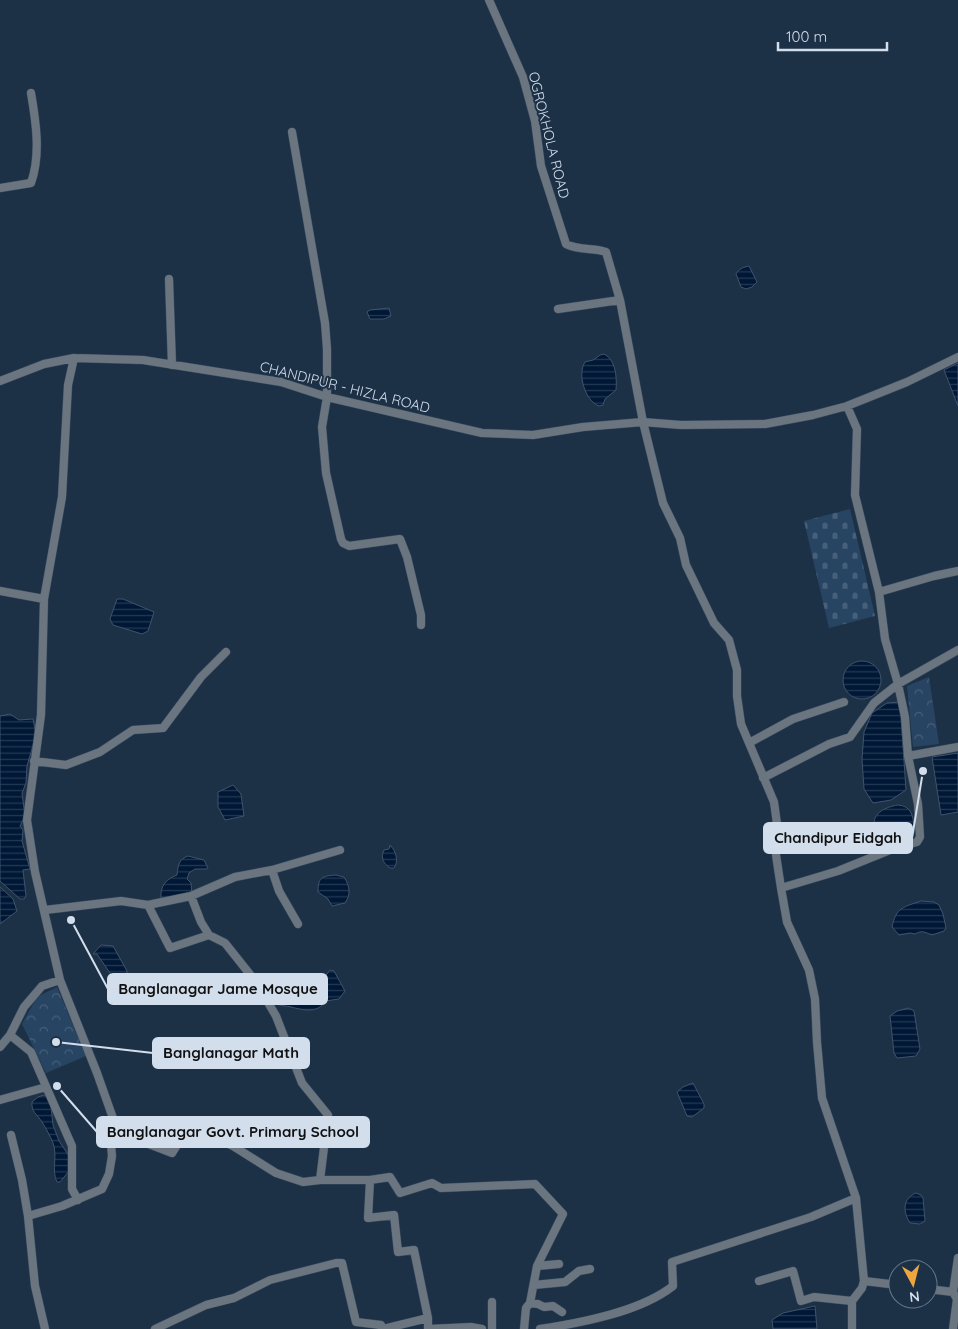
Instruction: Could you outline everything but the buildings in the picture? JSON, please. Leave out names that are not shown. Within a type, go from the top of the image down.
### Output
[{"type":"street","name":"OGROKHOLA ROAD","points":[[488,0],[523,77],[535,121],[541,166],[566,244],[576,249],[597,248],[606,252],[620,300],[643,422],[663,503],[680,538],[686,565],[714,624],[729,640],[737,670],[737,696],[741,724],[774,802],[777,824],[776,855],[788,922],[808,970],[816,999],[817,1042],[822,1098],[856,1198],[864,1281]]},
{"type":"street","points":[[0,188],[31,183],[37,158],[30,93]]},
{"type":"street","points":[[292,132],[325,323],[327,397],[322,427],[326,473],[340,539],[349,546],[400,539],[407,557],[421,615],[421,625]]},
{"type":"street","points":[[169,279],[172,365]]},
{"type":"street","points":[[558,309],[620,300]]},
{"type":"street","name":"CHANDIPUR - HIZLA ROAD","points":[[0,381],[44,364],[74,358],[143,360],[281,382],[327,397],[482,433],[532,435],[583,427],[643,422],[681,425],[765,424],[813,415],[847,406],[907,382],[958,357]]},
{"type":"street","points":[[74,358],[68,385],[62,497],[44,599],[41,715],[26,820],[35,872],[60,980],[100,1081],[114,1121],[115,1132]]},
{"type":"street","points":[[781,888],[838,871],[890,850],[917,842],[920,837],[918,804],[908,756],[905,717],[885,639],[879,592],[854,495],[857,429],[847,406]]},
{"type":"street","points":[[879,592],[958,571]]},
{"type":"street","points":[[0,591],[44,599]]},
{"type":"street","points":[[763,778],[829,744],[850,737],[874,703],[898,684],[958,650]]},
{"type":"street","points":[[34,761],[66,765],[100,752],[133,730],[163,728],[201,677],[226,652]]},
{"type":"street","points":[[749,743],[793,719],[844,702]]},
{"type":"street","points":[[908,756],[958,747]]},
{"type":"street","points":[[45,910],[121,901],[148,906],[191,896],[235,877],[272,870],[340,850]]},
{"type":"street","points":[[272,870],[279,891],[298,924]]},
{"type":"street","points":[[191,896],[208,935],[225,943],[256,982],[276,1016],[302,1083],[328,1115],[320,1180]]},
{"type":"street","points":[[148,906],[170,948],[208,935]]},
{"type":"street","points":[[0,1047],[10,1035],[24,1007],[42,986],[60,980]]},
{"type":"street","points":[[10,1035],[31,1052],[72,1146],[72,1189],[78,1200]]},
{"type":"street","points":[[0,1100],[46,1087]]},
{"type":"street","points":[[28,1216],[78,1200],[102,1189],[109,1174],[112,1156],[110,1134],[115,1132],[172,1153],[189,1126],[232,1146],[276,1173],[303,1182],[370,1180],[390,1177],[400,1193],[432,1183],[441,1188],[535,1184],[564,1214],[537,1266],[530,1303],[526,1308],[524,1329]]},
{"type":"street","points":[[11,1135],[22,1180],[28,1216],[35,1286],[45,1329]]},
{"type":"street","points":[[370,1180],[368,1218],[394,1215],[398,1252],[414,1250],[428,1318],[428,1329],[471,1327],[482,1329]]},
{"type":"street","points":[[540,1329],[594,1319],[645,1302],[673,1286],[672,1262],[803,1220],[856,1198]]},
{"type":"street","points":[[953,1329],[957,1299],[953,1292],[958,1258]]},
{"type":"street","points":[[155,1329],[206,1305],[234,1298],[270,1280],[288,1277],[336,1263],[342,1263],[356,1322],[380,1325],[383,1329],[428,1318]]},
{"type":"street","points":[[537,1266],[560,1264]]},
{"type":"street","points":[[534,1285],[565,1282],[579,1270],[590,1269]]},
{"type":"street","points":[[759,1281],[793,1271],[801,1301],[814,1297],[852,1301]]},
{"type":"street","points":[[852,1329],[852,1301],[862,1288],[864,1281],[888,1284]]},
{"type":"street","points":[[938,1290],[953,1292]]},
{"type":"street","points":[[492,1302],[492,1329]]},
{"type":"street","points":[[530,1303],[544,1307],[553,1306],[562,1312]]},
{"type":"green space","points":[[850,509],[875,616],[829,628],[804,521]]},
{"type":"green space","points":[[929,677],[939,744],[913,747],[907,686]]},
{"type":"green space","points":[[57,987],[86,1056],[46,1073],[22,1024],[37,997]]},
{"type":"shaded area","points":[[749,266],[757,282],[752,287],[746,289],[741,287],[736,274]]},
{"type":"shaded area","points":[[389,308],[391,316],[384,319],[370,319],[367,312],[370,310]]},
{"type":"shaded area","points":[[604,354],[611,360],[613,365],[616,375],[616,390],[605,399],[603,405],[599,406],[586,393],[582,373],[585,362]]},
{"type":"shaded area","points":[[958,363],[958,406],[944,370]]},
{"type":"shaded area","points":[[117,599],[123,599],[154,612],[148,631],[142,634],[113,625],[110,619]]},
{"type":"shaded area","points":[[862,661],[875,667],[881,680],[875,693],[862,699],[849,693],[843,680],[849,667]]},
{"type":"shaded area","points":[[900,702],[906,790],[891,800],[873,803],[864,789],[862,759],[864,732],[872,713],[887,703]]},
{"type":"shaded area","points":[[10,714],[19,720],[33,719],[36,735],[27,766],[26,783],[22,793],[25,816],[20,826],[23,830],[22,841],[30,869],[23,870],[26,896],[24,899],[20,899],[0,881],[0,716]]},
{"type":"shaded area","points":[[958,753],[958,812],[941,815],[932,757]]},
{"type":"shaded area","points":[[233,785],[241,794],[244,816],[225,820],[218,807],[218,792]]},
{"type":"shaded area","points":[[898,805],[909,809],[913,819],[914,833],[911,837],[904,840],[891,843],[884,842],[879,838],[876,831],[875,819],[880,812],[888,807]]},
{"type":"shaded area","points":[[390,845],[396,856],[394,868],[390,868],[384,863],[383,858],[384,850],[389,849]]},
{"type":"shaded area","points":[[188,856],[204,860],[208,868],[195,869],[189,873],[187,879],[191,883],[192,894],[161,898],[164,884],[177,875],[180,863]]},
{"type":"shaded area","points":[[336,875],[344,877],[349,887],[349,894],[345,903],[332,906],[328,899],[318,892],[318,887],[322,878]]},
{"type":"shaded area","points":[[0,887],[13,899],[17,911],[0,924]]},
{"type":"shaded area","points":[[921,901],[934,902],[939,905],[946,928],[944,931],[932,935],[921,932],[899,935],[892,927],[896,915],[905,907]]},
{"type":"shaded area","points":[[101,945],[113,946],[127,971],[126,980],[120,981],[112,976],[97,954],[93,954]]},
{"type":"shaded area","points":[[330,970],[334,971],[345,991],[339,999],[325,1001],[318,1008],[310,1010],[279,1005],[270,997],[282,989],[302,993],[309,981],[314,981],[321,985]]},
{"type":"shaded area","points":[[909,1008],[914,1011],[920,1049],[916,1056],[897,1058],[894,1053],[890,1016],[897,1011]]},
{"type":"shaded area","points":[[693,1083],[704,1104],[704,1108],[692,1117],[687,1116],[677,1092]]},
{"type":"shaded area","points":[[44,1095],[47,1097],[51,1107],[53,1125],[59,1141],[69,1156],[69,1171],[60,1182],[57,1182],[55,1177],[53,1143],[32,1108],[32,1102]]},
{"type":"shaded area","points":[[916,1193],[923,1198],[925,1221],[920,1224],[910,1223],[905,1210],[906,1202]]},
{"type":"shaded area","points":[[815,1306],[817,1329],[773,1329],[772,1320],[783,1313]]},
{"type":"place","name":"Chandipur Eidgah","points":[[923,771]]},
{"type":"place","name":"Banglanagar Jame Mosque","points":[[71,920]]},
{"type":"place","name":"Banglanagar Math","points":[[56,1042]]},
{"type":"place","name":"Banglanagar Govt. Primary School","points":[[57,1086]]}]
